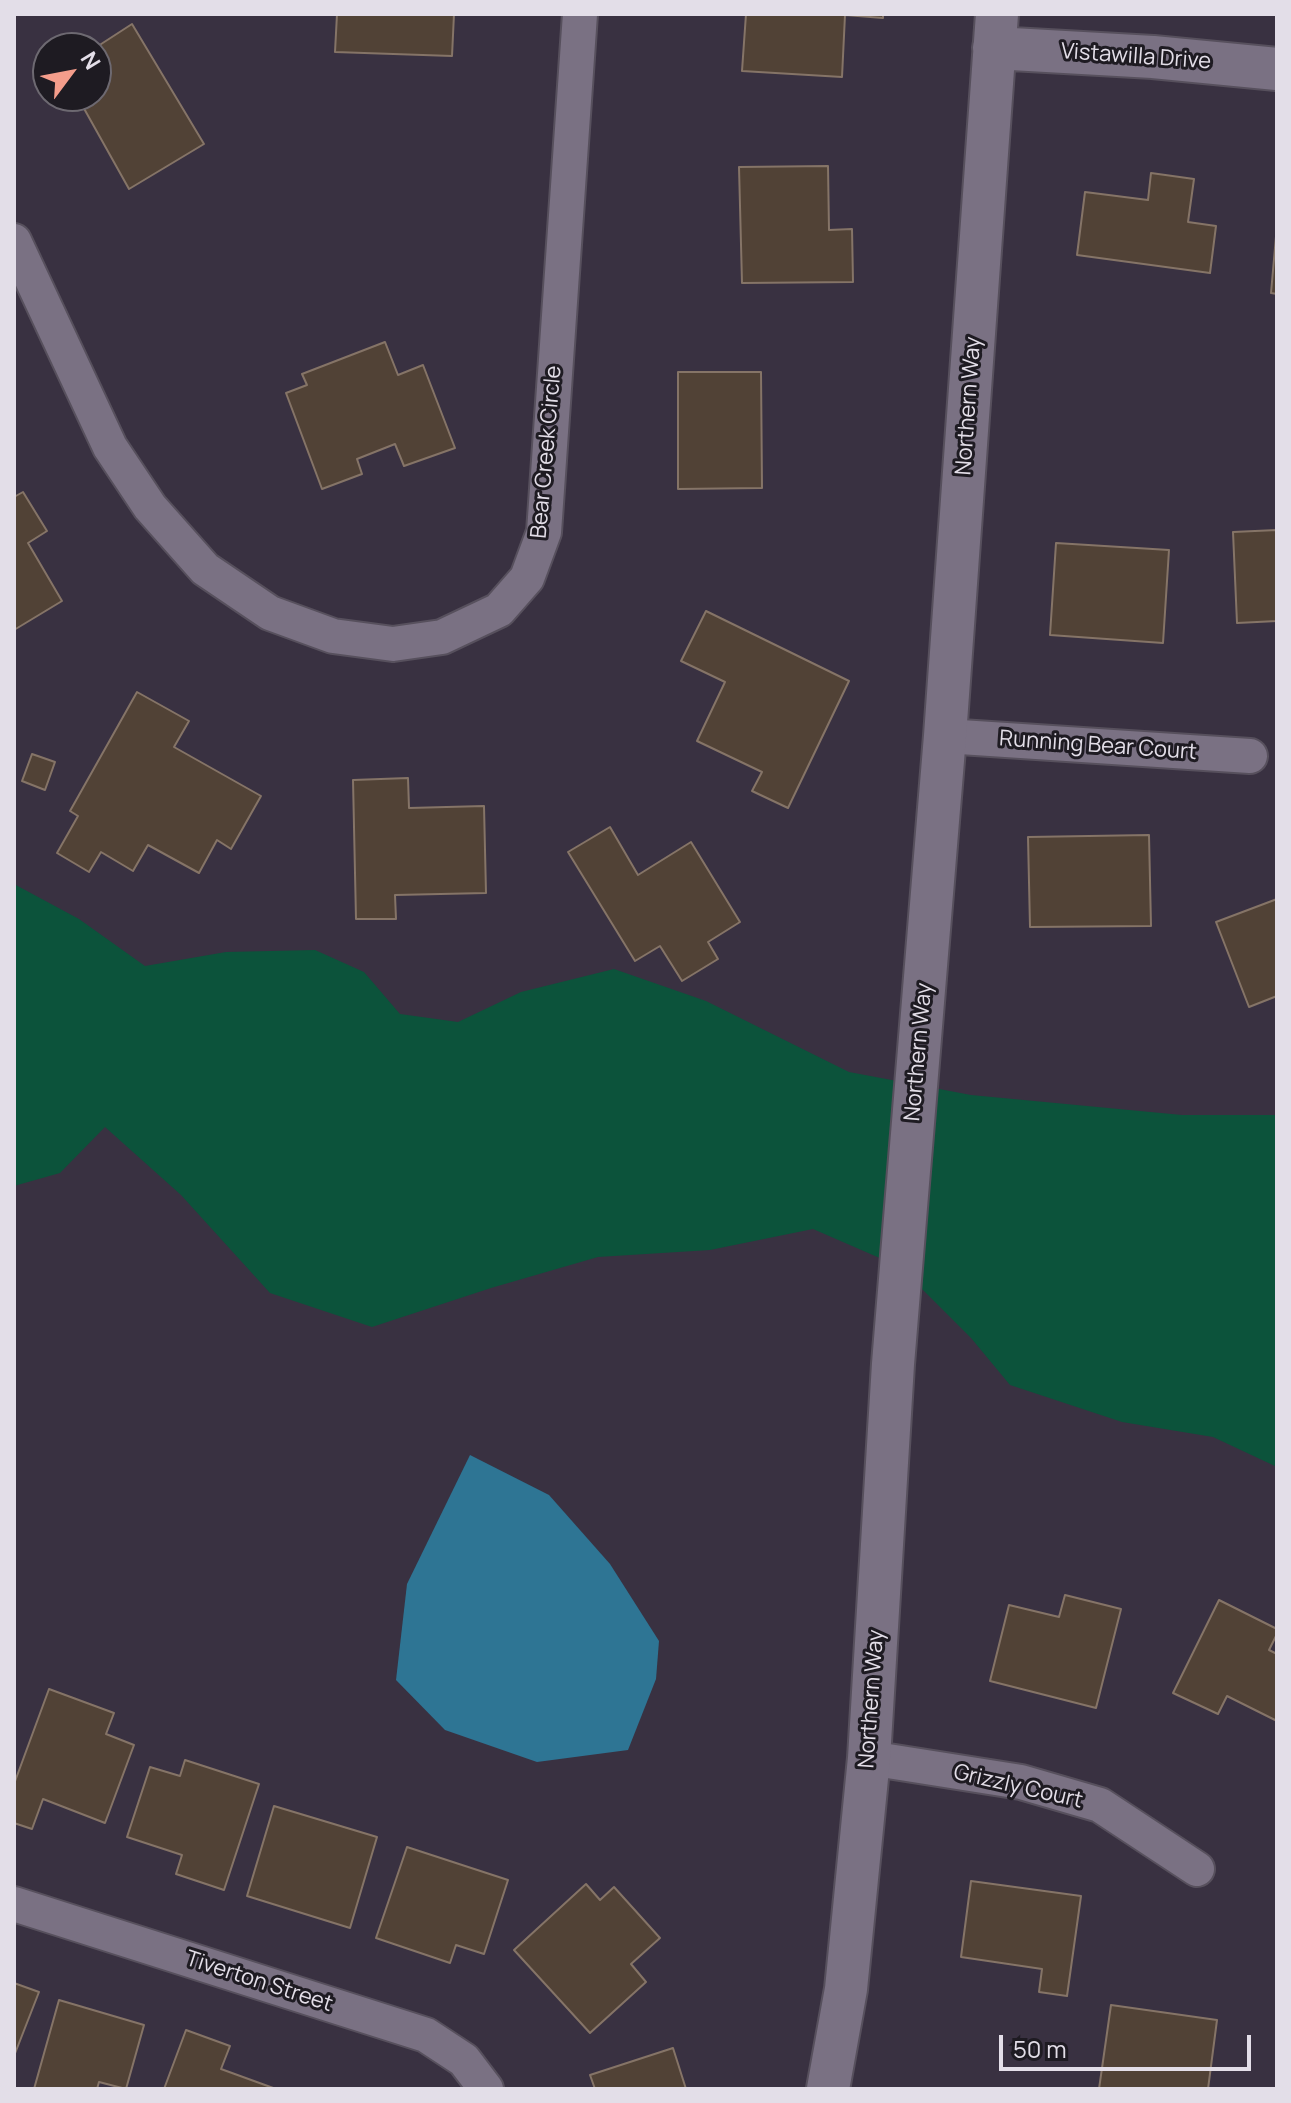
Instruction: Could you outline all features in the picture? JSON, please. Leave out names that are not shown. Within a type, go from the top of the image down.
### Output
[{"type":"street","name":"Bear Creek Circle","points":[[14,241],[110,447],[150,507],[205,569],[270,613],[333,636],[393,644],[442,637],[499,610],[527,578],[544,532],[580,14]]},
{"type":"street","name":"Vistawilla Drive","points":[[996,31],[1153,57],[1277,69]]},
{"type":"street","name":"Northern Way","points":[[828,2089],[846,1989],[869,1758],[899,1286],[945,736],[996,31]]},
{"type":"street","name":"Running Bear Court","points":[[945,736],[1250,756]]},
{"type":"street","name":"Grizzly Court","points":[[869,1758],[1021,1782],[1100,1805],[1197,1869]]},
{"type":"street","name":"Tiverton Street","points":[[14,1904],[426,2035],[464,2060],[486,2089]]},
{"type":"green space","points":[[14,884],[79,919],[145,966],[226,952],[315,950],[364,972],[400,1014],[458,1022],[521,992],[614,969],[706,1001],[849,1072],[897,1081],[882,1259],[813,1229],[710,1250],[598,1257],[372,1327],[270,1293],[181,1195],[105,1127],[60,1173],[14,1186]]},
{"type":"green space","points":[[934,1088],[971,1095],[1182,1115],[1277,1115],[1277,1467],[1213,1437],[1122,1422],[1010,1385],[971,1338],[918,1285]]},
{"type":"water","points":[[470,1455],[549,1495],[610,1564],[659,1641],[656,1679],[628,1750],[537,1762],[445,1730],[396,1680],[407,1584]]},
{"type":"building","points":[[337,14],[454,14],[452,56],[335,52]]},
{"type":"building","points":[[746,14],[883,14],[883,18],[845,15],[842,77],[742,71]]},
{"type":"building","points":[[132,24],[204,144],[129,189],[86,112],[112,112],[112,37]]},
{"type":"building","points":[[828,166],[829,230],[852,229],[853,282],[742,283],[739,167]]},
{"type":"building","points":[[1151,173],[1194,179],[1188,222],[1216,226],[1210,273],[1077,255],[1085,192],[1148,200]]},
{"type":"building","points":[[1277,225],[1277,294],[1271,293]]},
{"type":"building","points":[[385,342],[398,375],[423,365],[455,448],[404,466],[395,444],[357,459],[362,474],[322,489],[286,393],[307,385],[302,374]]},
{"type":"building","points":[[678,372],[761,372],[762,488],[678,489]]},
{"type":"building","points":[[23,492],[47,531],[28,543],[62,601],[14,630],[14,497]]},
{"type":"building","points":[[1277,530],[1277,621],[1237,623],[1233,532]]},
{"type":"building","points":[[1056,543],[1169,550],[1163,643],[1050,635]]},
{"type":"building","points":[[706,611],[849,681],[788,808],[752,791],[762,772],[697,741],[725,682],[681,661]]},
{"type":"building","points":[[137,692],[189,721],[174,747],[261,796],[231,849],[217,840],[199,873],[148,845],[133,871],[101,852],[89,872],[57,853],[78,816],[70,811]]},
{"type":"building","points":[[32,754],[55,762],[45,790],[22,781]]},
{"type":"building","points":[[408,778],[409,808],[484,806],[486,893],[395,895],[396,919],[356,919],[353,780]]},
{"type":"building","points":[[610,827],[638,875],[691,842],[740,922],[708,942],[718,959],[682,981],[660,946],[635,961],[568,852]]},
{"type":"building","points":[[1149,835],[1151,926],[1030,927],[1028,837]]},
{"type":"building","points":[[1277,899],[1277,996],[1249,1007],[1216,922]]},
{"type":"building","points":[[1065,1595],[1121,1609],[1096,1708],[990,1681],[1009,1605],[1059,1617]]},
{"type":"building","points":[[1219,1600],[1277,1629],[1269,1650],[1277,1654],[1277,1721],[1227,1696],[1218,1714],[1173,1693]]},
{"type":"building","points":[[49,1689],[114,1713],[106,1734],[134,1745],[105,1823],[43,1799],[32,1829],[14,1823],[14,1784]]},
{"type":"building","points":[[185,1760],[259,1784],[224,1890],[176,1874],[182,1855],[127,1837],[150,1767],[180,1776]]},
{"type":"building","points":[[274,1806],[377,1837],[350,1928],[247,1896]]},
{"type":"building","points":[[407,1847],[508,1880],[484,1954],[456,1945],[450,1963],[376,1938]]},
{"type":"building","points":[[971,1881],[1081,1896],[1067,1996],[1039,1992],[1042,1969],[961,1957]]},
{"type":"building","points":[[586,1884],[600,1900],[614,1887],[660,1938],[631,1964],[646,1982],[590,2033],[514,1950]]},
{"type":"building","points":[[14,1983],[39,1992],[14,2056]]},
{"type":"building","points":[[59,2000],[144,2025],[126,2089],[99,2082],[97,2089],[34,2089]]},
{"type":"building","points":[[1111,2005],[1217,2020],[1208,2089],[1099,2089]]},
{"type":"building","points":[[186,2030],[230,2046],[221,2069],[276,2089],[164,2089]]},
{"type":"building","points":[[673,2048],[686,2089],[595,2089],[590,2075]]}]
